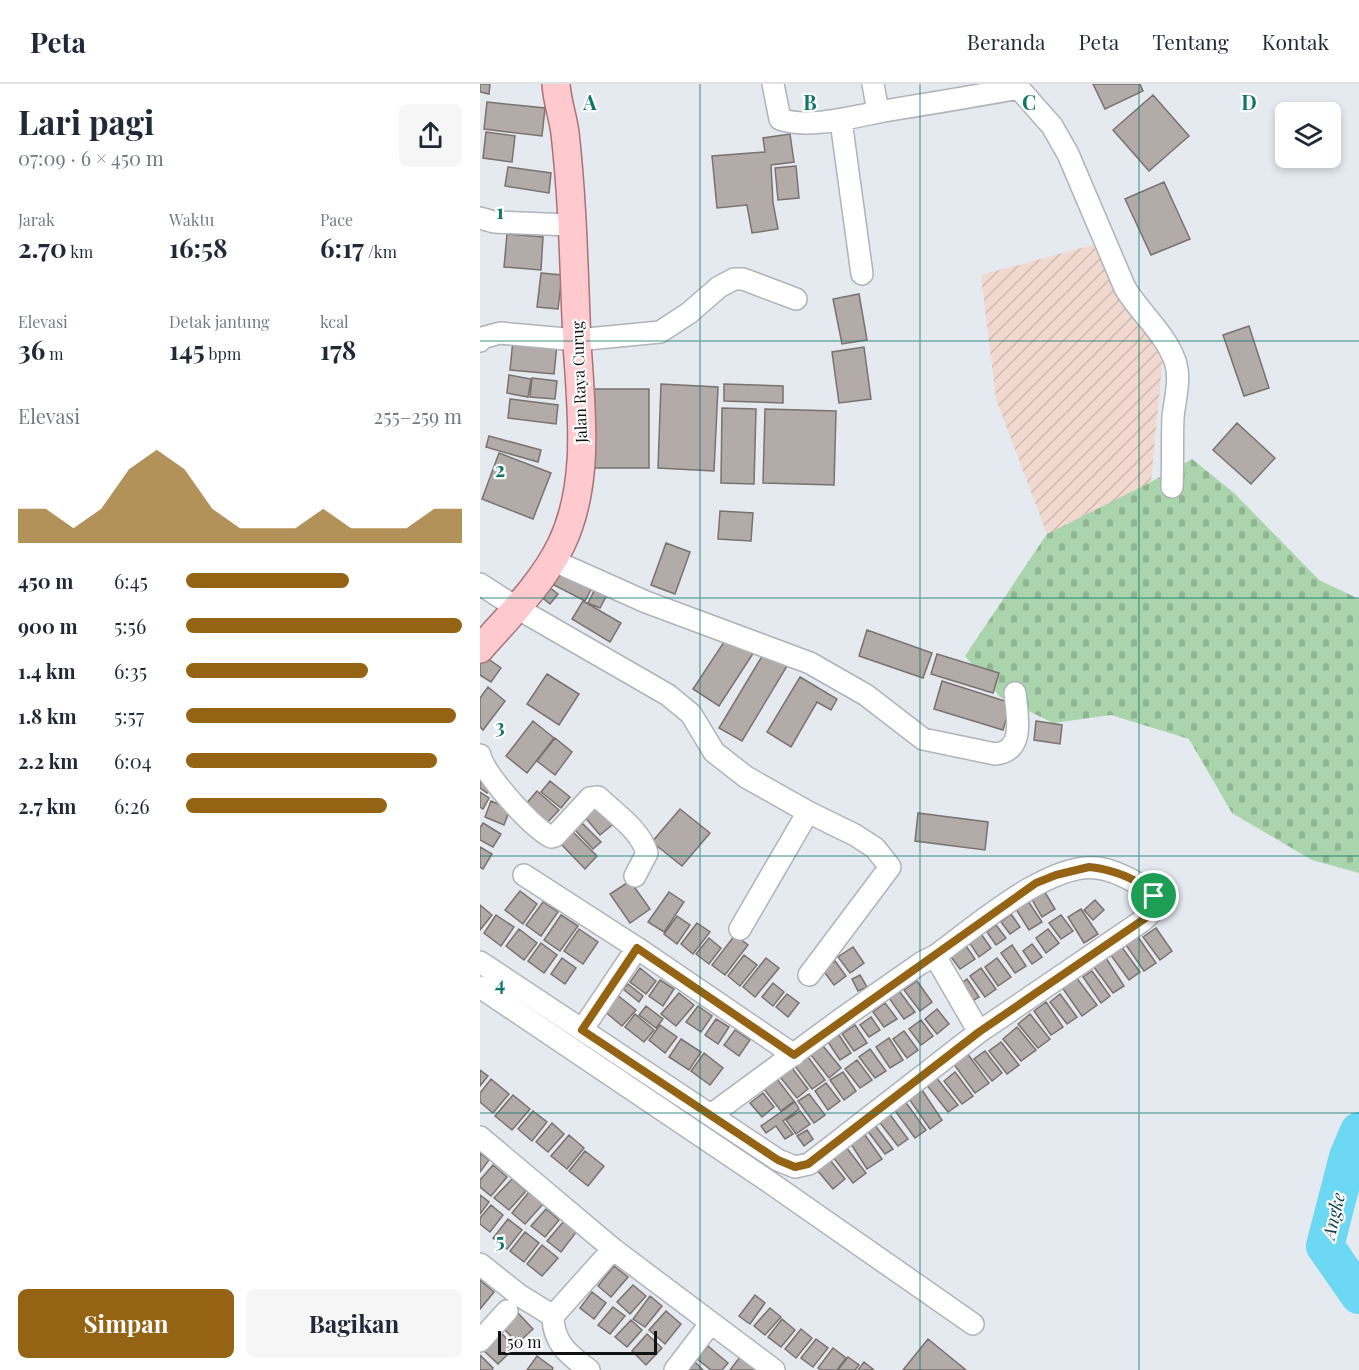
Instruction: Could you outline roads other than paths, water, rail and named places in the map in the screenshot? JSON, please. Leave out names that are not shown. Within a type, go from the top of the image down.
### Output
[{"type":"main road","name":"Jalan Raya Curug","points":[[480,649],[517,608],[552,560],[561,544],[576,505],[581,465],[582,412],[564,132],[556,84]]},
{"type":"street","points":[[773,84],[780,119],[792,122],[841,121],[1017,86],[1058,136],[1098,221],[1125,288],[1159,332],[1176,363],[1172,487]]},
{"type":"street","points":[[873,84],[878,112]]},
{"type":"street","points":[[841,121],[862,274]]},
{"type":"street","points":[[480,218],[494,222],[571,225]]},
{"type":"street","points":[[480,341],[500,333],[577,340],[660,332],[734,279],[743,279],[796,299]]},
{"type":"street","points":[[552,560],[646,602],[810,663],[866,695],[923,739],[995,754],[1005,753],[1012,748],[1017,730],[1015,693]]},
{"type":"street","points":[[480,584],[517,608],[668,695],[691,714],[714,752],[746,777],[875,848],[890,867],[809,975]]},
{"type":"street","points":[[480,755],[482,765],[495,783],[541,830],[551,837],[555,836],[590,798],[598,797],[634,831],[645,846],[647,853],[634,876]]},
{"type":"street","points":[[740,929],[808,812]]},
{"type":"street","points":[[480,962],[778,1160],[795,1167],[808,1164],[979,1032],[1150,915],[1155,909],[1154,896],[1145,887],[1127,878],[1089,867],[1056,875],[1036,883],[711,1115]]},
{"type":"street","points":[[524,875],[637,948],[794,1055]]},
{"type":"street","points":[[582,1030],[637,948]]},
{"type":"street","points":[[935,956],[979,1032]]},
{"type":"street","points":[[480,987],[765,1179],[973,1324]]},
{"type":"street","points":[[480,1137],[613,1249],[774,1370]]},
{"type":"street","points":[[589,1370],[561,1347],[553,1327],[553,1316],[613,1249]]},
{"type":"street","points":[[480,1264],[519,1295],[553,1316]]},
{"type":"street","points":[[480,1341],[507,1311]]},
{"type":"street","points":[[675,1370],[710,1324]]},
{"type":"waterway","name":"Angke","points":[[1359,1131],[1348,1157],[1325,1246],[1359,1295]]}]
